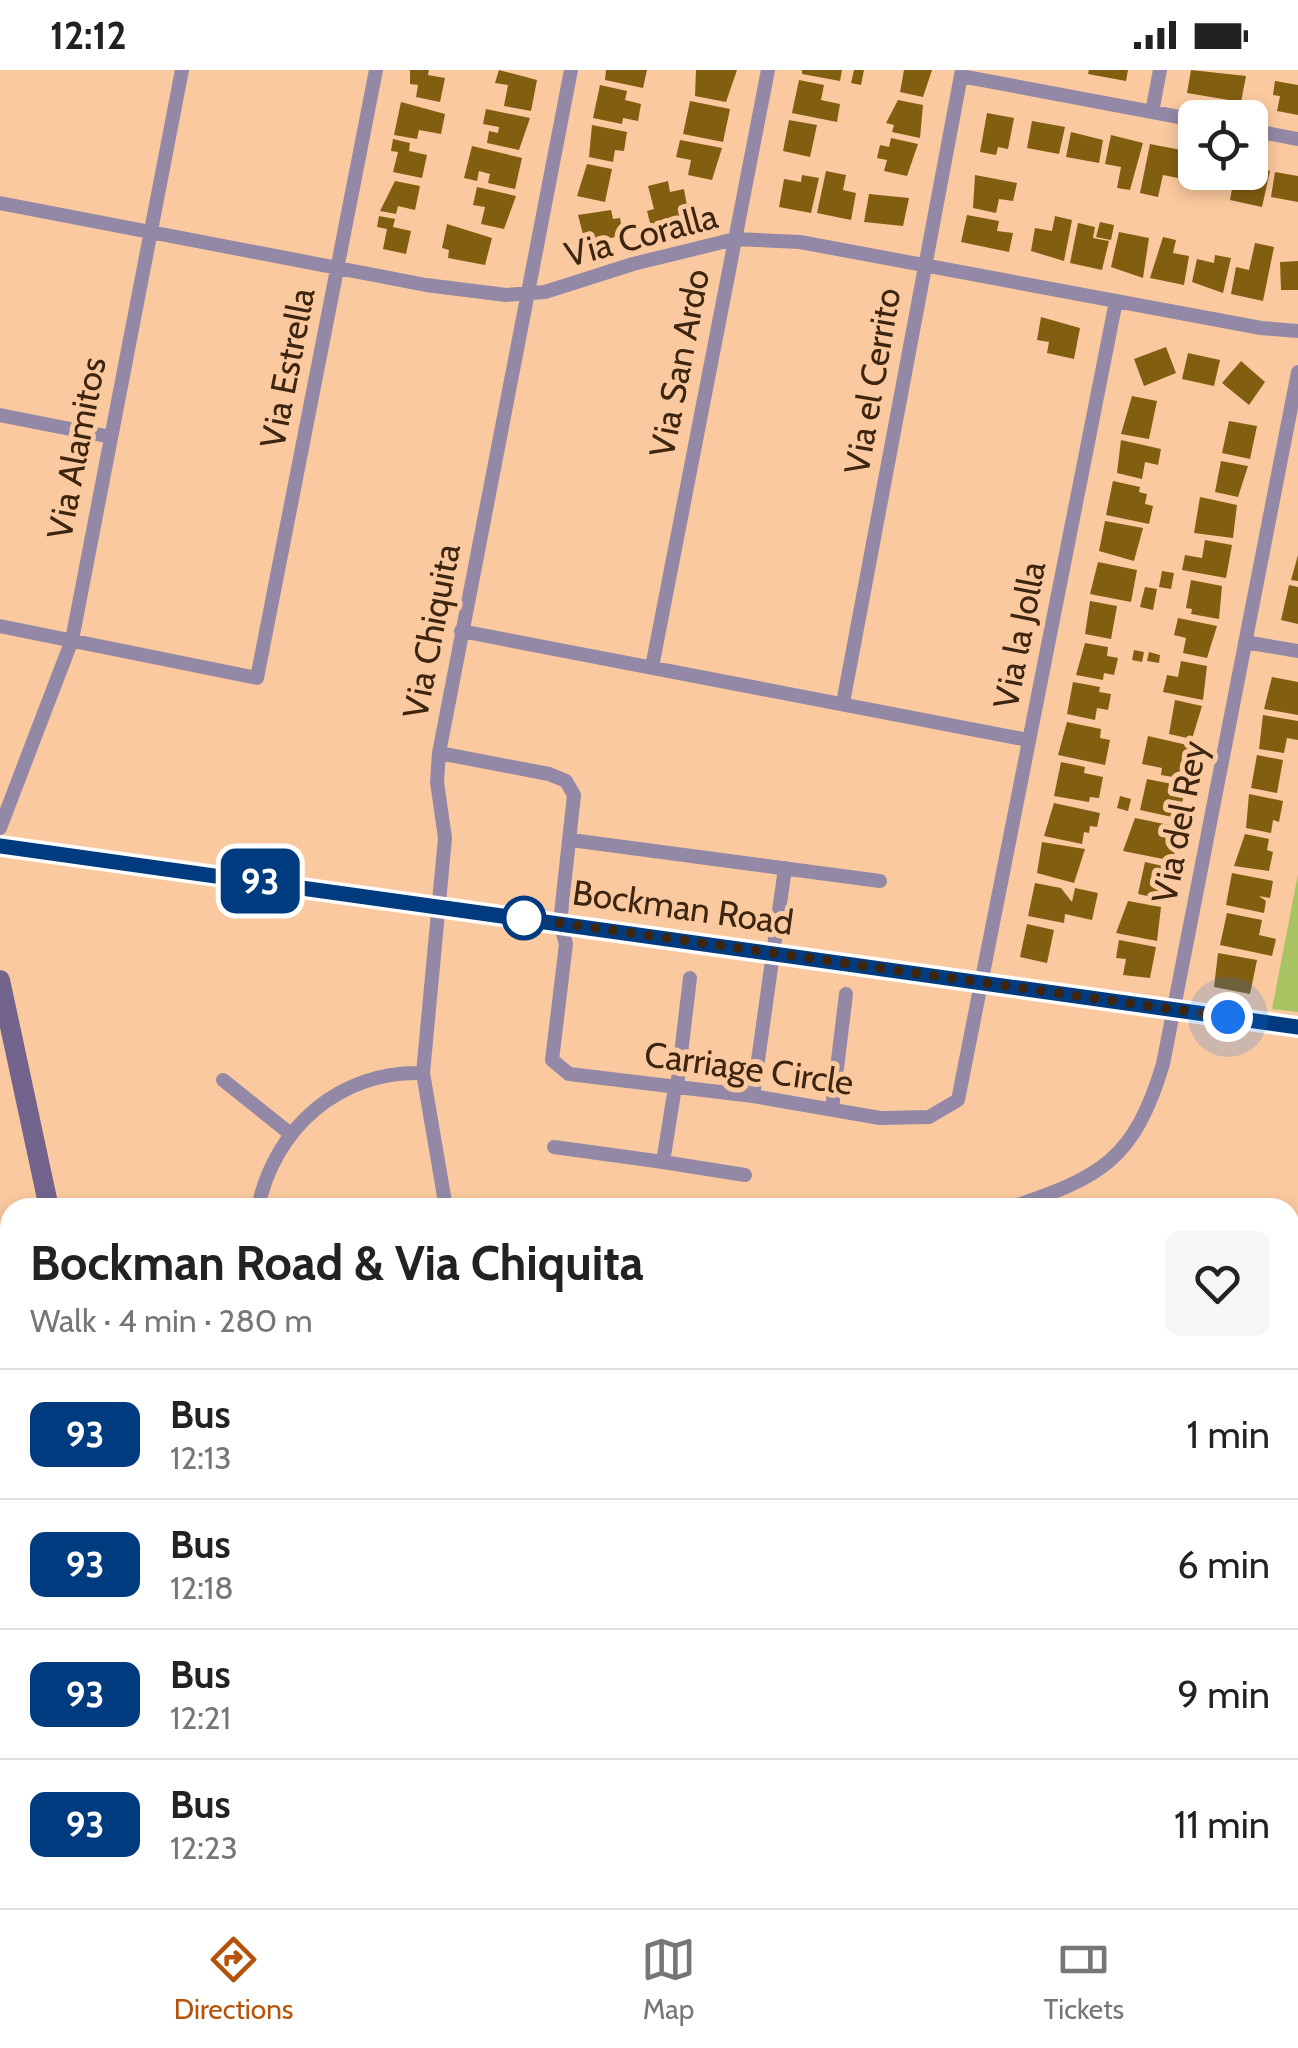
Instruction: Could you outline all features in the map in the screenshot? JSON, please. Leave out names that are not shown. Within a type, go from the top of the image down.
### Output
[{"type":"street","name":"Via Alamitos","points":[[0,828],[72,640],[182,70]]},
{"type":"street","name":"Via Estrella","points":[[72,640],[257,678],[376,70]]},
{"type":"street","name":"Via Chiquita","points":[[444,1198],[424,1072],[427,1000],[445,838],[437,782],[439,753],[571,70]]},
{"type":"street","name":"Via San Ardo","points":[[652,667],[768,70]]},
{"type":"street","points":[[1152,112],[1160,70]]},
{"type":"street","points":[[962,73],[1178,117]]},
{"type":"street","name":"Via el Cerrito","points":[[843,703],[962,73]]},
{"type":"street","points":[[1268,133],[1298,139]]},
{"type":"street","name":"Via Coralla","points":[[0,203],[426,286],[528,296],[632,264],[735,239],[800,242],[1298,331]]},
{"type":"street","name":"Via la Jolla","points":[[982,982],[1116,301]]},
{"type":"street","name":"Via del Rey","points":[[1040,1198],[1104,1167],[1126,1146],[1147,1116],[1173,1009],[1298,372]]},
{"type":"street","points":[[0,415],[111,437]]},
{"type":"street","points":[[0,626],[72,640]]},
{"type":"street","points":[[461,631],[1028,740]]},
{"type":"street","points":[[1245,642],[1298,652]]},
{"type":"street","points":[[439,753],[566,780],[574,795],[560,922]]},
{"type":"street","points":[[570,840],[880,881]]},
{"type":"street","name":"Bockman Road","points":[[0,846],[1298,1028]]},
{"type":"street","points":[[753,1096],[770,951],[785,868]]},
{"type":"street","name":"Carriage Circle","points":[[560,922],[566,944],[552,1060],[569,1074],[753,1096],[880,1118],[929,1117],[958,1100],[982,982]]},
{"type":"street","points":[[664,1162],[690,978]]},
{"type":"street","points":[[0,984],[47,1198]]},
{"type":"street","points":[[832,1110],[846,994]]},
{"type":"street","points":[[260,1198],[265,1174],[288,1132],[315,1107],[356,1084],[405,1072],[424,1072]]},
{"type":"street","points":[[224,1080],[288,1132]]},
{"type":"street","points":[[554,1147],[745,1175]]},
{"type":"green space","points":[[1298,874],[1298,1012],[1272,1009]]},
{"type":"building","points":[[410,70],[429,70],[428,75],[445,78],[440,102],[416,97],[418,85],[410,84]]},
{"type":"building","points":[[499,70],[537,80],[531,111],[504,106],[508,85],[495,83]]},
{"type":"building","points":[[606,70],[647,70],[643,88],[605,80]]},
{"type":"building","points":[[696,70],[737,70],[726,102],[695,96]]},
{"type":"building","points":[[802,70],[842,70],[840,81],[802,74]]},
{"type":"building","points":[[854,70],[864,70],[861,85],[851,83]]},
{"type":"building","points":[[904,70],[932,70],[923,97],[900,92]]},
{"type":"building","points":[[1089,70],[1128,70],[1126,81],[1088,74]]},
{"type":"building","points":[[1191,70],[1246,76],[1241,100],[1187,93]]},
{"type":"building","points":[[799,80],[824,85],[821,100],[840,104],[837,122],[792,113]]},
{"type":"building","points":[[1275,81],[1298,85],[1298,115],[1277,111],[1280,96],[1273,95]]},
{"type":"building","points":[[600,85],[627,91],[625,100],[641,104],[638,121],[623,118],[622,124],[593,118]]},
{"type":"building","points":[[898,100],[923,105],[920,138],[892,132],[894,125],[886,123]]},
{"type":"building","points":[[690,101],[730,109],[723,142],[683,134]]},
{"type":"building","points":[[401,102],[445,114],[441,134],[419,130],[417,139],[394,135]]},
{"type":"building","points":[[486,109],[530,118],[519,150],[487,143],[489,131],[498,133],[499,127],[483,124]]},
{"type":"building","points":[[987,113],[1014,118],[1008,149],[998,147],[996,155],[980,152]]},
{"type":"building","points":[[789,120],[817,125],[810,157],[783,151]]},
{"type":"building","points":[[1032,121],[1065,127],[1059,154],[1027,148]]},
{"type":"building","points":[[592,125],[627,132],[624,151],[615,150],[613,162],[589,157]]},
{"type":"building","points":[[1071,132],[1103,140],[1099,163],[1066,157]]},
{"type":"building","points":[[1111,135],[1143,143],[1130,190],[1117,188],[1121,167],[1105,164]]},
{"type":"building","points":[[891,138],[918,144],[907,176],[884,171],[887,160],[877,158],[880,145],[889,147]]},
{"type":"building","points":[[393,139],[410,143],[409,151],[427,155],[422,178],[393,172],[398,152],[391,151]]},
{"type":"building","points":[[680,140],[722,148],[712,180],[688,175],[691,160],[676,157]]},
{"type":"building","points":[[1150,144],[1178,149],[1178,178],[1163,175],[1158,197],[1140,193]]},
{"type":"building","points":[[472,146],[522,158],[515,189],[488,183],[490,174],[479,171],[477,181],[464,178]]},
{"type":"building","points":[[587,164],[612,169],[605,202],[577,196]]},
{"type":"building","points":[[826,171],[846,175],[843,190],[856,193],[851,220],[817,213]]},
{"type":"building","points":[[1275,172],[1298,176],[1298,202],[1271,197]]},
{"type":"building","points":[[802,175],[819,178],[811,213],[779,207],[784,179],[801,182]]},
{"type":"building","points":[[975,175],[1017,183],[1013,201],[999,199],[996,213],[973,208]]},
{"type":"building","points":[[395,181],[420,186],[415,210],[398,206],[396,214],[380,211]]},
{"type":"building","points":[[668,181],[670,192],[684,189],[689,217],[651,227],[647,211],[654,209],[648,186]]},
{"type":"building","points":[[477,187],[516,196],[504,229],[481,224],[485,207],[473,205]]},
{"type":"building","points":[[1232,190],[1266,190],[1262,207],[1230,200]]},
{"type":"building","points":[[869,194],[909,198],[903,226],[864,222]]},
{"type":"building","points":[[611,210],[613,219],[620,218],[623,236],[585,242],[578,215]]},
{"type":"building","points":[[967,215],[999,221],[997,231],[1013,233],[1009,252],[961,242]]},
{"type":"building","points":[[379,216],[395,219],[393,227],[411,231],[406,254],[383,249],[387,229],[377,227]]},
{"type":"building","points":[[1055,216],[1072,220],[1064,261],[1031,251],[1035,228],[1052,231]]},
{"type":"building","points":[[1100,222],[1114,225],[1111,240],[1096,237]]},
{"type":"building","points":[[1078,223],[1095,227],[1093,238],[1109,241],[1102,270],[1070,263]]},
{"type":"building","points":[[447,224],[492,238],[485,265],[448,258],[449,250],[442,248]]},
{"type":"building","points":[[1119,232],[1149,238],[1143,278],[1111,267]]},
{"type":"building","points":[[1163,237],[1176,240],[1173,253],[1189,256],[1184,285],[1150,278]]},
{"type":"building","points":[[1255,243],[1274,247],[1263,301],[1231,294],[1236,267],[1249,270]]},
{"type":"building","points":[[1215,255],[1231,258],[1223,293],[1192,282],[1197,259],[1214,263]]},
{"type":"building","points":[[1298,261],[1298,290],[1281,290],[1280,262]]},
{"type":"building","points":[[1041,317],[1080,328],[1074,359],[1047,353],[1049,342],[1037,340]]},
{"type":"building","points":[[1166,347],[1176,373],[1144,386],[1134,359]]},
{"type":"building","points":[[1188,353],[1220,360],[1214,386],[1182,379]]},
{"type":"building","points":[[1241,361],[1265,382],[1249,405],[1222,383]]},
{"type":"building","points":[[1132,396],[1157,401],[1149,439],[1121,434]]},
{"type":"building","points":[[1229,421],[1257,426],[1250,459],[1222,453]]},
{"type":"building","points":[[1121,440],[1161,449],[1158,465],[1145,462],[1142,479],[1117,473]]},
{"type":"building","points":[[1221,461],[1248,466],[1238,497],[1215,492]]},
{"type":"building","points":[[1113,481],[1140,487],[1139,492],[1147,494],[1145,504],[1153,506],[1149,524],[1106,515]]},
{"type":"building","points":[[1200,497],[1237,505],[1233,538],[1194,533]]},
{"type":"building","points":[[1105,521],[1143,528],[1134,561],[1099,551]]},
{"type":"building","points":[[1205,540],[1232,545],[1226,578],[1182,570],[1185,555],[1202,558]]},
{"type":"building","points":[[1298,555],[1298,581],[1291,580]]},
{"type":"building","points":[[1098,562],[1137,570],[1131,602],[1090,594]]},
{"type":"building","points":[[1162,571],[1174,573],[1171,589],[1159,587]]},
{"type":"building","points":[[1191,580],[1222,586],[1219,619],[1191,614],[1192,609],[1186,608]]},
{"type":"building","points":[[1289,585],[1298,587],[1298,624],[1281,620]]},
{"type":"building","points":[[1145,587],[1157,589],[1153,610],[1140,607]]},
{"type":"building","points":[[1090,601],[1117,606],[1111,639],[1085,634]]},
{"type":"building","points":[[1178,618],[1217,626],[1207,658],[1183,653],[1186,638],[1174,635]]},
{"type":"building","points":[[1085,643],[1108,647],[1107,656],[1118,658],[1114,675],[1104,673],[1103,680],[1076,675]]},
{"type":"building","points":[[1134,650],[1144,652],[1142,662],[1132,660]]},
{"type":"building","points":[[1149,652],[1160,655],[1159,663],[1147,661]]},
{"type":"building","points":[[1181,661],[1207,666],[1203,700],[1163,692],[1167,675],[1178,677]]},
{"type":"building","points":[[1272,677],[1298,682],[1298,715],[1264,709]]},
{"type":"building","points":[[1073,682],[1100,687],[1099,692],[1111,694],[1108,710],[1097,708],[1095,720],[1067,714]]},
{"type":"building","points":[[1175,700],[1202,706],[1192,739],[1169,734]]},
{"type":"building","points":[[1263,715],[1298,721],[1298,740],[1287,738],[1284,753],[1259,749]]},
{"type":"building","points":[[1067,722],[1101,729],[1100,738],[1110,740],[1105,765],[1058,755]]},
{"type":"building","points":[[1148,736],[1196,747],[1190,780],[1161,775],[1162,768],[1142,764]]},
{"type":"building","points":[[1257,755],[1283,760],[1277,793],[1251,788]]},
{"type":"building","points":[[1061,762],[1085,767],[1084,773],[1103,777],[1099,798],[1090,797],[1089,802],[1054,796]]},
{"type":"building","points":[[1147,779],[1187,787],[1177,818],[1140,810]]},
{"type":"building","points":[[1249,794],[1283,801],[1279,822],[1273,820],[1271,833],[1246,828]]},
{"type":"building","points":[[1120,796],[1131,799],[1128,811],[1117,808]]},
{"type":"building","points":[[1054,803],[1100,813],[1097,827],[1090,826],[1089,833],[1084,832],[1082,844],[1044,836]]},
{"type":"building","points":[[1135,818],[1179,827],[1173,861],[1123,851]]},
{"type":"building","points":[[1245,834],[1269,839],[1267,850],[1273,852],[1269,871],[1234,866]]},
{"type":"building","points":[[1042,842],[1085,849],[1074,883],[1037,873]]},
{"type":"building","points":[[1145,862],[1172,868],[1161,899],[1138,894]]},
{"type":"building","points":[[1232,873],[1273,881],[1270,898],[1259,896],[1266,901],[1264,913],[1226,905]]},
{"type":"building","points":[[1035,883],[1061,888],[1072,902],[1075,888],[1098,893],[1092,920],[1065,914],[1064,923],[1028,916]]},
{"type":"building","points":[[1128,901],[1161,907],[1157,941],[1116,933]]},
{"type":"building","points":[[1227,913],[1262,920],[1259,935],[1276,939],[1272,956],[1220,945]]},
{"type":"building","points":[[1027,924],[1054,930],[1047,963],[1020,957]]},
{"type":"building","points":[[1119,940],[1156,947],[1150,978],[1123,975],[1126,959],[1116,958]]},
{"type":"building","points":[[1218,953],[1257,960],[1250,994],[1214,987]]},
{"type":"bus line","name":"93","points":[[0,846],[1298,1027]]},
{"type":"route","points":[[524,918],[1228,1017]]}]
